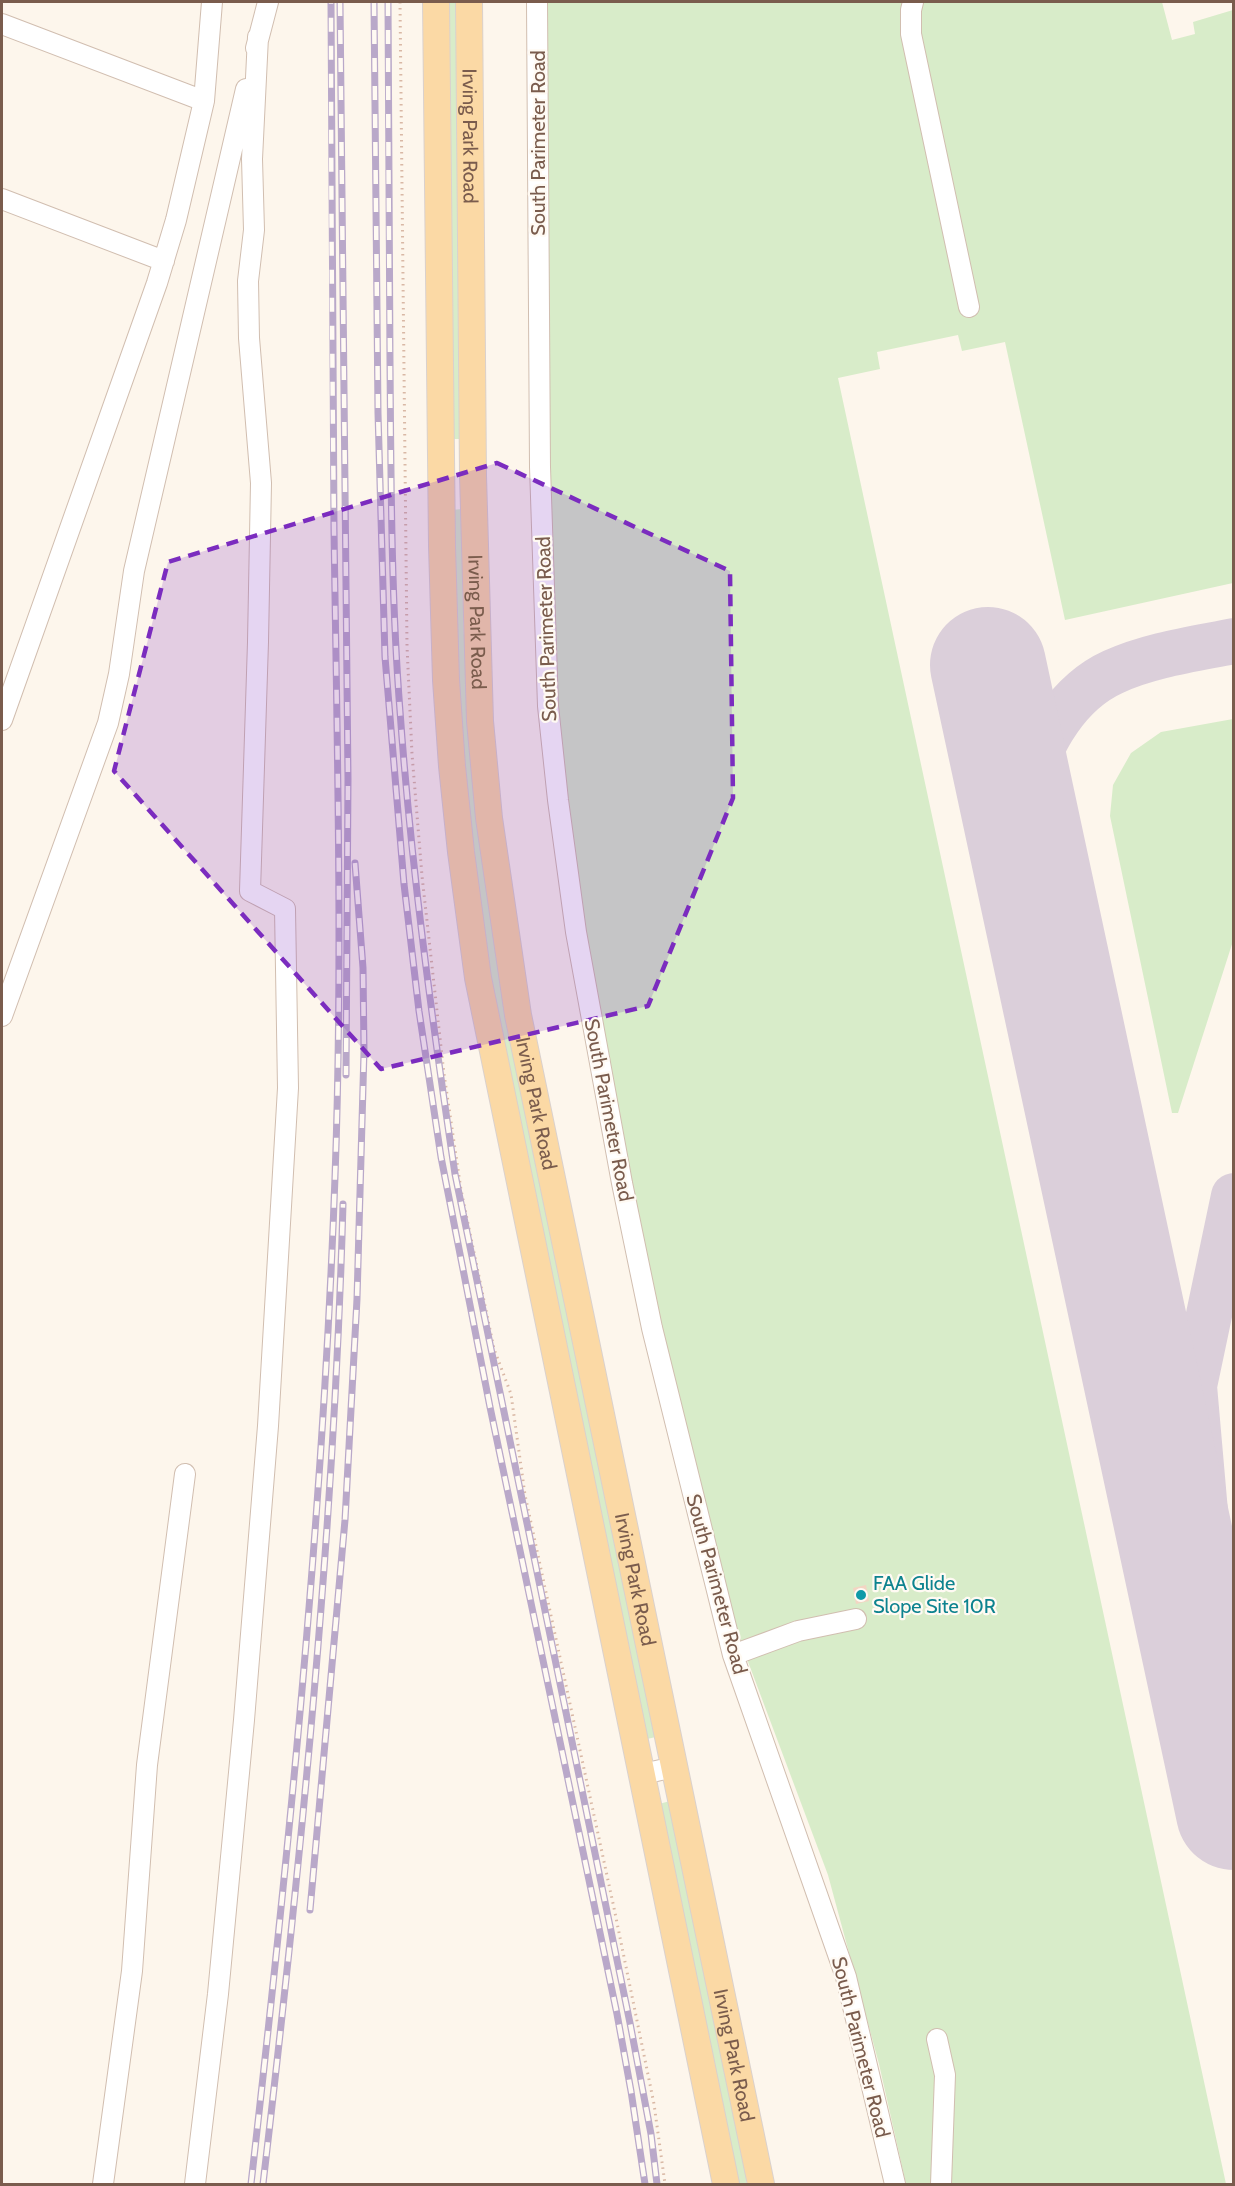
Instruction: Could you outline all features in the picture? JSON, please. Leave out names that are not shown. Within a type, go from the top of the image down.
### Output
[{"type":"main road","name":"Irving Park Road","points":[[436,2],[441,474],[446,669],[452,766],[465,884],[478,978],[726,2184]]},
{"type":"main road","name":"Irving Park Road","points":[[469,2],[473,475],[480,721],[489,819],[518,1015],[761,2184]]},
{"type":"lane","points":[[2,720],[164,261],[176,220],[204,101],[212,2]]},
{"type":"lane","points":[[2,1016],[108,723],[119,674],[134,572],[268,2]]},
{"type":"lane","name":"South Parimeter Road","points":[[537,2],[542,526],[548,706],[576,932],[622,1183],[652,1328],[733,1655],[846,1977],[895,2184]]},
{"type":"lane","points":[[913,2],[911,34],[969,307]]},
{"type":"lane","points":[[2,24],[204,101]]},
{"type":"lane","points":[[195,2184],[218,1994],[244,1720],[268,1426],[288,1088],[285,909],[250,891],[261,483],[249,338],[248,281],[254,230],[252,159],[258,37]]},
{"type":"lane","points":[[2,199],[164,261]]},
{"type":"lane","points":[[441,474],[473,475]]},
{"type":"lane","points":[[103,2184],[132,1971],[147,1765],[185,1474]]},
{"type":"lane","points":[[733,1655],[798,1632],[856,1619]]},
{"type":"lane","points":[[643,1774],[674,1767]]},
{"type":"lane","points":[[937,2039],[945,2075],[940,2184]]},
{"type":"highlighted area","points":[[497,463],[730,571],[733,798],[648,1006],[381,1069],[114,771],[168,562]]},
{"type":"green space","points":[[447,2],[457,2],[462,439],[452,439]]},
{"type":"green space","points":[[548,2],[1162,2],[1172,40],[1195,34],[1193,22],[1233,10],[1233,583],[1065,620],[1005,342],[962,351],[958,335],[877,352],[880,369],[838,378],[1226,2184],[906,2184],[879,2064],[828,1875],[738,1635],[658,1313],[603,1038],[580,908],[559,736],[549,441],[546,62]]},
{"type":"green space","points":[[462,509],[463,620],[470,717],[497,958],[656,1737],[647,1739],[507,1069],[482,930],[459,720],[452,510]]},
{"type":"green space","points":[[1233,719],[1233,941],[1178,1113],[1172,1113],[1110,816],[1113,785],[1131,753],[1161,732]]},
{"type":"green space","points":[[670,1801],[747,2184],[737,2184],[659,1804]]},
{"type":"building","name":"FAA Glide Slope Site 10R","points":[[866,1585],[869,1601],[856,1604],[853,1588]]},
{"type":"taxiway","points":[[1024,833],[1029,787],[1040,752],[1058,720],[1083,692],[1097,681],[1127,666],[1172,653],[1234,641]]},
{"type":"taxiway","points":[[1234,1196],[1194,1386],[1220,1683],[1234,1776]]},
{"type":"runway","points":[[988,665],[1234,1812]]},
{"type":"railway","points":[[251,2184],[303,1682],[322,1430],[335,1177],[339,934],[331,2]]},
{"type":"railway","points":[[340,2],[348,779],[346,1075]]},
{"type":"railway","points":[[374,2],[378,413],[385,657],[404,884],[419,1011],[441,1157],[490,1407],[617,2014],[645,2184]]},
{"type":"railway","points":[[388,2],[393,580],[405,769],[423,943],[455,1174],[630,2023],[651,2134],[657,2184]]},
{"type":"railway","points":[[310,1910],[345,1520],[357,1299],[364,1051],[363,968],[355,863]]},
{"type":"railway","points":[[263,2184],[303,1818],[324,1573],[339,1327],[343,1204]]},
{"type":"place","name":"FAA Glide Slope Site 10R","points":[[861,1595]]}]
